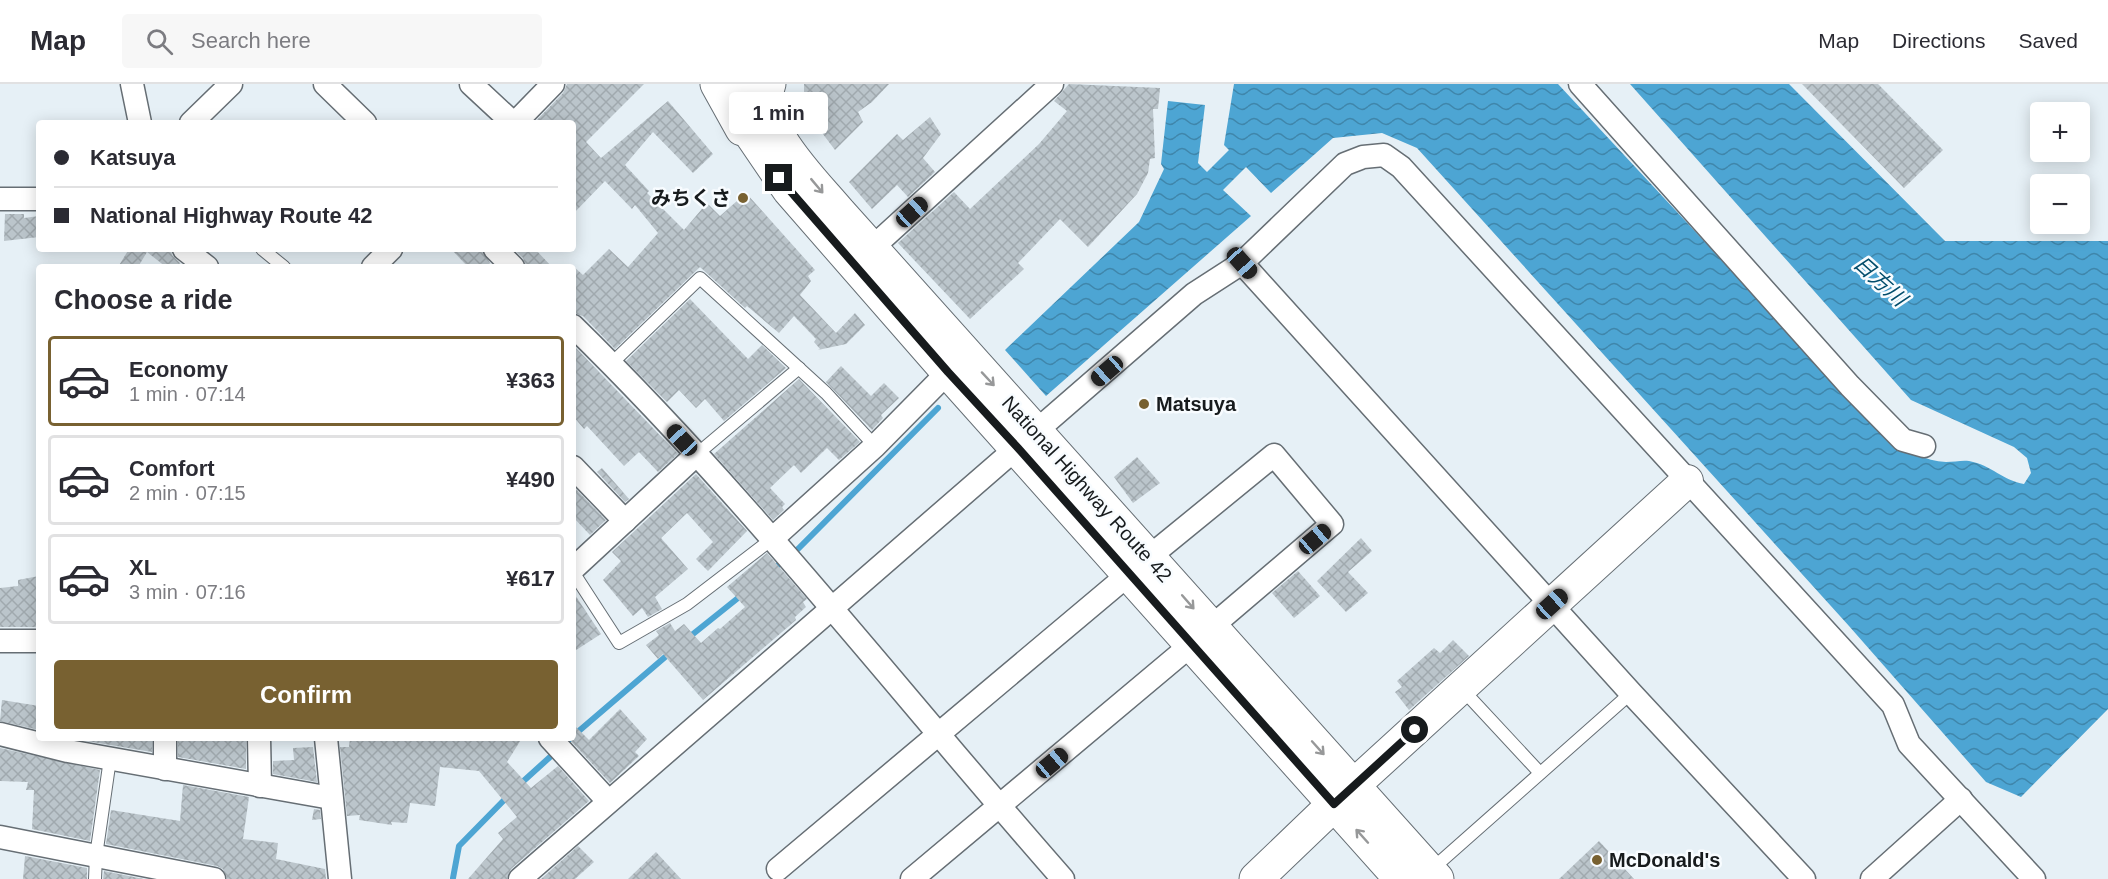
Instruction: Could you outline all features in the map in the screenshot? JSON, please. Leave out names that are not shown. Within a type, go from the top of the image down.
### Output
[{"type":"main road","name":"National Highway Route 42","points":[[741,86],[766,106],[771,147],[862,257],[1343,795],[1423,876]]},
{"type":"main road","points":[[741,86],[737,122],[771,147]]},
{"type":"main road","points":[[1256,879],[1343,795],[1687,481]]},
{"type":"street","points":[[132,84],[139,120]]},
{"type":"street","points":[[194,120],[231,84]]},
{"type":"street","points":[[325,84],[362,120]]},
{"type":"street","points":[[471,84],[511,120]]},
{"type":"street","points":[[517,120],[553,84]]},
{"type":"street","points":[[862,257],[1052,84]]},
{"type":"street","points":[[1580,84],[1850,386],[1903,440],[1924,446]]},
{"type":"street","points":[[520,879],[1194,294],[1242,263],[1345,164],[1363,157],[1384,155],[1401,167],[1893,705],[1909,744],[2034,879]]},
{"type":"street","points":[[0,199],[36,199]]},
{"type":"street","points":[[188,252],[203,264]]},
{"type":"street","points":[[376,264],[388,252]]},
{"type":"street","points":[[498,252],[510,264]]},
{"type":"street","points":[[1242,263],[1631,693],[1804,879]]},
{"type":"street","points":[[576,329],[612,363],[772,538],[1063,879]]},
{"type":"street","points":[[772,538],[875,446],[956,364]]},
{"type":"street","points":[[576,568],[696,455]]},
{"type":"street","points":[[782,874],[939,735],[1139,565],[1274,455],[1332,524],[1000,807],[912,879]]},
{"type":"street","points":[[576,470],[625,521]]},
{"type":"street","points":[[0,641],[36,641]]},
{"type":"street","points":[[0,734],[36,739]]},
{"type":"street","points":[[48,741],[68,744],[110,759],[331,798]]},
{"type":"street","points":[[165,741],[165,769]]},
{"type":"street","points":[[259,741],[260,786]]},
{"type":"street","points":[[326,741],[340,879]]},
{"type":"street","points":[[553,741],[608,801]]},
{"type":"street","points":[[1872,879],[1961,799]]},
{"type":"street","points":[[0,837],[214,879]]},
{"type":"lane","points":[[266,252],[280,264]]},
{"type":"lane","points":[[612,363],[700,278],[799,368],[875,446]]},
{"type":"lane","points":[[696,455],[799,368]]},
{"type":"lane","points":[[576,576],[619,643],[687,604],[772,538]]},
{"type":"lane","points":[[1461,688],[1540,773]]},
{"type":"lane","points":[[1423,876],[1631,693]]},
{"type":"lane","points":[[95,879],[96,856],[110,759]]},
{"type":"water","name":"日方川","points":[[1234,84],[1558,84],[1890,441],[1924,458],[1946,462],[1977,463],[2010,480],[2024,484],[2031,473],[2027,458],[2014,447],[1911,400],[1630,84],[1789,84],[1945,241],[2108,241],[2108,709],[2021,797],[1986,782],[1849,626],[1417,148],[1382,133],[1333,138],[1271,193],[1246,167],[1223,190],[1251,216],[1046,396],[1005,350],[1139,222],[1164,169],[1161,164],[1168,101],[1205,105],[1198,163],[1207,172],[1229,150],[1224,145]]},
{"type":"building","points":[[567,84],[644,84],[586,142],[601,158],[668,101],[713,154],[693,173],[653,132],[625,165],[649,191],[647,193],[684,230],[707,203],[720,216],[746,193],[815,270],[808,276],[811,281],[800,295],[836,333],[855,313],[865,325],[846,344],[818,350],[820,349],[814,342],[816,339],[794,316],[779,333],[747,306],[745,308],[700,267],[615,349],[583,316],[576,314],[576,269],[583,275],[609,249],[628,267],[658,233],[635,205],[632,209],[605,181],[576,211],[576,120],[537,120],[563,93]]},
{"type":"building","points":[[804,84],[889,84],[872,102],[858,112],[863,122],[835,150],[804,109]]},
{"type":"building","points":[[1069,84],[1160,88],[1158,109],[1153,109],[1155,158],[1150,159],[1148,173],[1137,194],[1088,247],[1060,219],[1018,263],[1024,269],[970,319],[898,243],[954,192],[970,209],[1039,144],[1067,111],[1054,101]]},
{"type":"building","points":[[1802,84],[1878,84],[1943,150],[1904,188]]},
{"type":"building","points":[[930,117],[941,134],[923,158],[935,172],[908,197],[897,185],[872,209],[849,182],[897,134],[903,140]]},
{"type":"building","points":[[5,214],[24,214],[24,218],[36,216],[36,237],[4,241]]},
{"type":"building","points":[[127,252],[147,252],[140,264],[120,264]]},
{"type":"building","points":[[147,252],[172,252],[180,263],[162,264]]},
{"type":"building","points":[[454,252],[484,252],[490,263],[489,264],[465,264]]},
{"type":"building","points":[[517,252],[538,252],[549,264],[525,264]]},
{"type":"building","points":[[690,299],[748,359],[762,345],[786,368],[724,421],[705,399],[696,408],[679,390],[667,402],[626,361]]},
{"type":"building","points":[[576,348],[678,454],[658,472],[639,452],[624,466],[587,426],[584,429],[576,420]]},
{"type":"building","points":[[841,366],[871,396],[884,383],[899,398],[881,415],[883,418],[872,430],[826,382]]},
{"type":"building","points":[[799,379],[860,442],[839,460],[827,448],[801,473],[794,465],[770,488],[785,504],[782,507],[784,510],[773,520],[714,454]]},
{"type":"building","points":[[1137,457],[1160,483],[1133,503],[1114,477]]},
{"type":"building","points":[[602,468],[629,499],[625,502],[597,472]]},
{"type":"building","points":[[696,474],[747,531],[708,571],[696,559],[713,542],[687,513],[661,538],[688,569],[655,597],[662,609],[648,617],[642,608],[633,616],[603,580],[621,561],[612,552]]},
{"type":"building","points":[[576,489],[606,520],[590,535],[576,520]]},
{"type":"building","points":[[1361,538],[1372,551],[1348,572],[1368,593],[1346,612],[1317,581]]},
{"type":"building","points":[[767,553],[807,599],[803,602],[806,607],[795,617],[796,620],[703,700],[663,654],[658,659],[646,645],[659,635],[656,631],[670,623],[675,631],[684,624],[701,643],[718,628],[720,629],[745,607],[727,587]]},
{"type":"building","points":[[1298,571],[1320,596],[1294,618],[1272,593]]},
{"type":"building","points":[[36,577],[36,627],[0,627],[0,588],[18,586],[18,580]]},
{"type":"building","points":[[576,596],[601,634],[576,650]]},
{"type":"building","points":[[1453,640],[1469,656],[1409,710],[1395,692],[1402,687],[1397,681],[1434,648],[1440,653]]},
{"type":"building","points":[[2,700],[36,706],[36,729],[0,721]]},
{"type":"building","points":[[620,709],[647,739],[635,752],[639,756],[610,783],[571,741],[576,741],[576,727],[589,740]]},
{"type":"building","points":[[87,741],[152,741],[152,752]]},
{"type":"building","points":[[178,741],[246,741],[246,769],[178,757]]},
{"type":"building","points":[[350,741],[520,741],[507,762],[531,788],[558,766],[589,801],[511,869],[507,879],[468,879],[503,839],[498,833],[517,817],[479,771],[440,767],[435,806],[410,803],[407,823],[391,822],[392,825],[359,820],[360,815],[347,816],[340,747],[349,747]]},
{"type":"building","points":[[313,747],[317,782],[273,774],[273,761],[294,760],[293,748]]},
{"type":"building","points":[[0,748],[100,770],[90,841],[32,829],[34,790],[26,790],[28,782],[0,781]]},
{"type":"building","points":[[183,785],[249,797],[243,839],[278,843],[276,859],[325,869],[326,879],[227,879],[223,869],[217,866],[106,844],[111,810],[180,821]]},
{"type":"building","points":[[314,809],[320,810],[321,819],[312,820]]},
{"type":"building","name":"McDonald's","points":[[1599,841],[1634,879],[1559,879]]},
{"type":"building","points":[[578,846],[594,862],[575,879],[541,879]]},
{"type":"building","points":[[656,852],[681,879],[628,879]]},
{"type":"building","points":[[25,856],[87,868],[87,879],[23,879]]},
{"type":"building","points":[[104,871],[144,879],[103,879]]},
{"type":"waterway","points":[[772,570],[798,549],[938,408]]},
{"type":"waterway","points":[[688,638],[743,594]]},
{"type":"waterway","points":[[576,733],[671,652]]},
{"type":"waterway","points":[[518,786],[568,741]]},
{"type":"waterway","points":[[453,878],[459,846],[509,795]]},
{"type":"place","name":"みちくさ","points":[[743,198]]},
{"type":"place","name":"Matsuya","points":[[1144,404]]},
{"type":"place","name":"McDonald's","points":[[1597,860]]},
{"type":"route","points":[[779,178],[853,265],[1334,804],[1415,730]]}]
